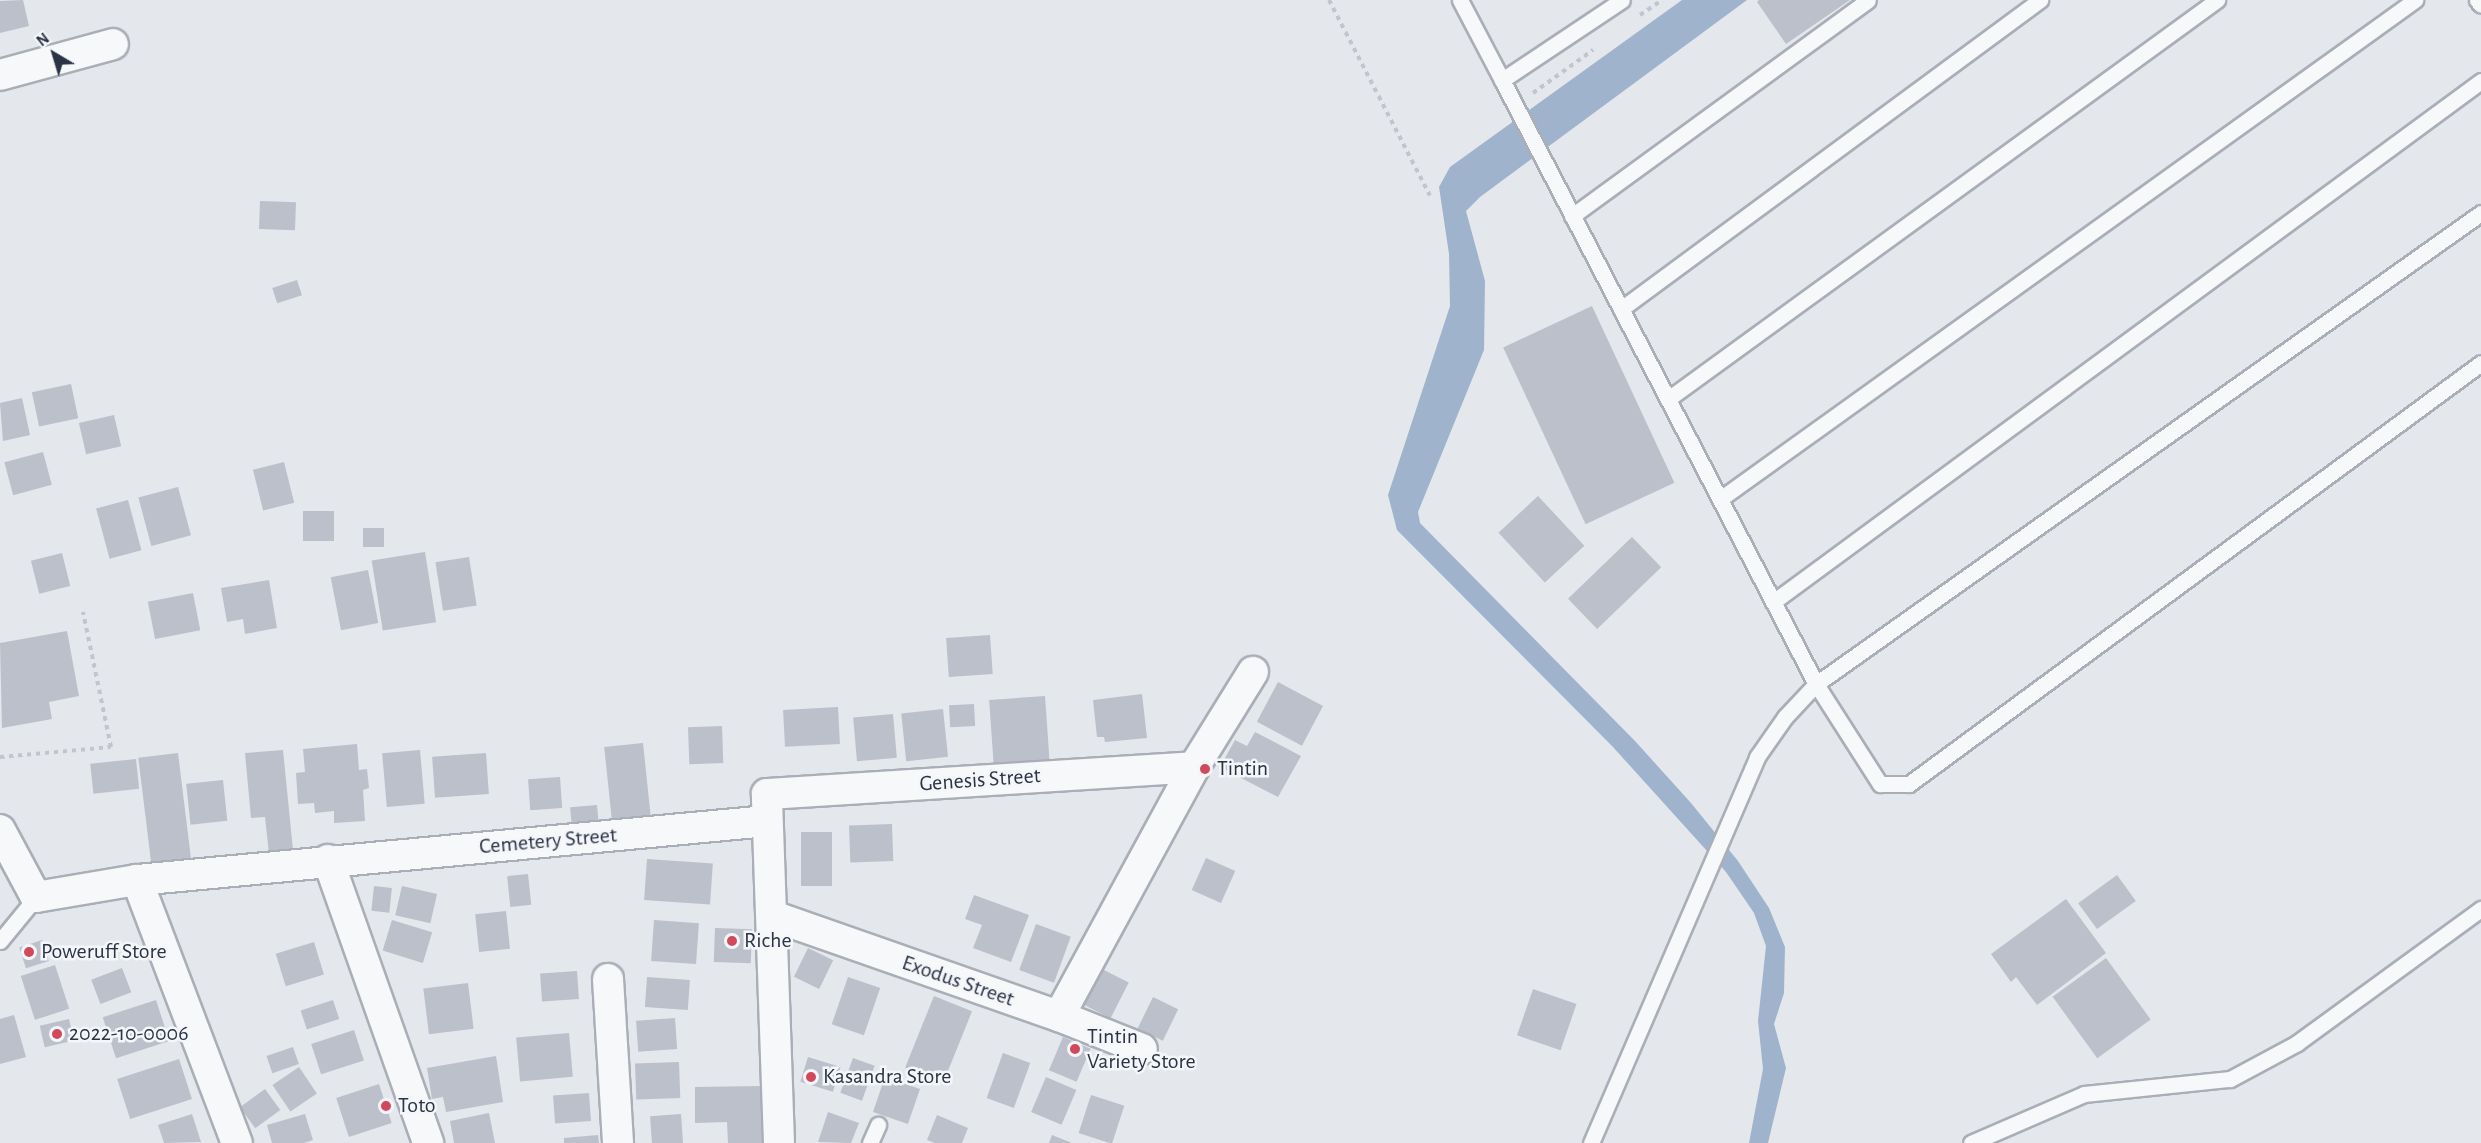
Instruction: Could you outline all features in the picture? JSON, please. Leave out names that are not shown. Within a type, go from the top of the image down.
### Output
[{"type":"street","points":[[0,75],[112,44]]},
{"type":"street","points":[[1059,1016],[1194,767],[1253,672]]},
{"type":"street","name":"Genesis Street","points":[[767,808],[1194,767]]},
{"type":"street","points":[[767,808],[778,1143]]},
{"type":"street","name":"Cemetery Street","points":[[36,897],[137,880],[328,860],[767,808]]},
{"type":"street","points":[[0,830],[36,897]]},
{"type":"street","points":[[328,860],[428,1143]]},
{"type":"street","points":[[137,880],[237,1143]]},
{"type":"street","name":"Exodus Street","points":[[772,916],[1059,1016],[1142,1049]]},
{"type":"street","points":[[608,979],[618,1143]]},
{"type":"lane","points":[[1460,0],[1816,684],[1880,784],[1909,784],[2481,363]]},
{"type":"lane","points":[[1502,80],[1622,0]]},
{"type":"lane","points":[[1572,216],[1868,0]]},
{"type":"lane","points":[[1621,309],[2040,0]]},
{"type":"lane","points":[[1668,399],[2217,0]]},
{"type":"lane","points":[[1720,499],[2415,0]]},
{"type":"lane","points":[[2477,0],[2481,5]]},
{"type":"lane","points":[[1773,602],[2481,81]]},
{"type":"lane","points":[[1591,1143],[1757,757],[1785,717],[1816,684],[2481,213]]},
{"type":"lane","points":[[0,941],[36,897]]},
{"type":"lane","points":[[1971,1143],[2084,1094],[2230,1079],[2297,1043],[2481,909]]},
{"type":"lane","points":[[870,1143],[878,1125]]},
{"type":"path","points":[[1329,0],[1430,196]]},
{"type":"path","points":[[1634,20],[1662,0]]},
{"type":"path","points":[[1517,108],[1598,46]]},
{"type":"path","points":[[0,757],[111,747],[83,612]]},
{"type":"water","points":[[1682,0],[1747,0],[1480,197],[1466,211],[1485,281],[1484,350],[1418,512],[1420,523],[1635,741],[1691,803],[1738,861],[1769,908],[1785,947],[1784,993],[1774,1024],[1786,1068],[1768,1143],[1749,1143],[1763,1069],[1758,1021],[1766,946],[1754,913],[1726,872],[1613,747],[1397,530],[1388,495],[1450,306],[1449,254],[1439,187],[1450,167]]},
{"type":"building","points":[[23,0],[29,26],[0,33],[0,1]]},
{"type":"building","points":[[1759,0],[1850,0],[1786,44],[1757,2]]},
{"type":"building","points":[[260,201],[296,202],[295,230],[259,229]]},
{"type":"building","points":[[297,280],[302,295],[277,303],[272,288]]},
{"type":"building","points":[[1592,306],[1674,483],[1586,524],[1503,347]]},
{"type":"building","points":[[71,384],[78,418],[39,427],[32,392]]},
{"type":"building","points":[[22,398],[30,435],[3,441],[0,403]]},
{"type":"building","points":[[114,415],[121,446],[86,454],[79,423]]},
{"type":"building","points":[[43,452],[52,485],[13,495],[4,462]]},
{"type":"building","points":[[284,462],[294,503],[263,510],[253,470]]},
{"type":"building","points":[[178,487],[191,535],[151,546],[138,498]]},
{"type":"building","points":[[1538,496],[1584,546],[1545,583],[1499,533]]},
{"type":"building","points":[[128,500],[141,550],[110,559],[96,509]]},
{"type":"building","points":[[303,511],[334,511],[334,541],[303,541]]},
{"type":"building","points":[[363,528],[384,528],[384,547],[363,547]]},
{"type":"building","points":[[1632,537],[1661,567],[1597,629],[1568,599]]},
{"type":"building","points":[[425,552],[436,622],[383,631],[372,560]]},
{"type":"building","points":[[62,553],[70,586],[39,594],[31,561]]},
{"type":"building","points":[[469,557],[477,605],[443,611],[435,562]]},
{"type":"building","points":[[368,570],[378,623],[341,630],[331,577]]},
{"type":"building","points":[[269,580],[277,628],[245,634],[243,619],[227,622],[221,588]]},
{"type":"building","points":[[193,593],[200,630],[155,639],[148,602]]},
{"type":"building","points":[[67,631],[79,696],[49,702],[52,719],[2,728],[0,643]]},
{"type":"building","points":[[990,635],[993,674],[949,677],[946,638]]},
{"type":"building","points":[[1278,682],[1323,706],[1302,746],[1257,722]]},
{"type":"building","points":[[1142,694],[1147,738],[1105,742],[1104,737],[1097,737],[1093,700]]},
{"type":"building","points":[[1045,696],[1050,765],[994,769],[989,700]]},
{"type":"building","points":[[974,704],[975,726],[950,727],[949,705]]},
{"type":"building","points":[[838,707],[840,744],[785,747],[783,710]]},
{"type":"building","points":[[943,709],[948,757],[906,761],[901,713]]},
{"type":"building","points":[[893,714],[897,758],[857,761],[853,717]]},
{"type":"building","points":[[722,726],[723,763],[689,764],[688,727]]},
{"type":"building","points":[[1255,732],[1301,756],[1278,797],[1220,767],[1235,740],[1247,746]]},
{"type":"building","points":[[643,743],[651,822],[612,826],[604,747]]},
{"type":"building","points":[[357,744],[359,770],[367,769],[369,788],[363,790],[365,821],[334,823],[334,811],[315,813],[314,803],[298,804],[296,773],[305,772],[303,749]]},
{"type":"building","points":[[283,750],[294,860],[270,863],[265,817],[251,818],[245,753]]},
{"type":"building","points":[[420,750],[425,804],[387,807],[382,753]]},
{"type":"building","points":[[178,753],[193,874],[153,879],[138,758]]},
{"type":"building","points":[[486,753],[489,794],[435,798],[432,757]]},
{"type":"building","points":[[136,759],[139,789],[93,794],[90,764]]},
{"type":"building","points":[[560,777],[562,808],[530,810],[528,779]]},
{"type":"building","points":[[223,780],[227,821],[190,825],[186,784]]},
{"type":"building","points":[[597,805],[599,830],[572,832],[570,807]]},
{"type":"building","points":[[892,824],[893,861],[850,862],[849,826]]},
{"type":"building","points":[[801,832],[832,832],[832,886],[801,886]]},
{"type":"building","points":[[1206,858],[1235,871],[1221,903],[1192,890]]},
{"type":"building","points":[[647,859],[713,864],[710,905],[644,900]]},
{"type":"building","points":[[528,874],[531,905],[510,907],[507,876]]},
{"type":"building","points":[[2117,875],[2136,901],[2097,929],[2078,903]]},
{"type":"building","points":[[374,886],[392,888],[389,913],[371,911]]},
{"type":"building","points":[[402,886],[437,894],[430,923],[395,915]]},
{"type":"building","points":[[974,895],[1029,915],[1011,962],[973,948],[982,925],[965,919]]},
{"type":"building","points":[[2066,899],[2106,953],[2037,1005],[2016,977],[2011,982],[1991,954]]},
{"type":"building","points":[[506,911],[510,949],[479,952],[475,914]]},
{"type":"building","points":[[392,920],[432,932],[423,963],[383,951]]},
{"type":"building","points":[[654,920],[699,923],[696,964],[651,961]]},
{"type":"building","points":[[1036,924],[1071,937],[1054,983],[1019,970]]},
{"type":"building","points":[[715,928],[752,929],[751,963],[714,962]]},
{"type":"building","points":[[42,940],[49,961],[26,968],[19,947]]},
{"type":"building","points":[[314,942],[324,975],[286,986],[276,954]]},
{"type":"building","points":[[808,948],[833,960],[819,989],[794,977]]},
{"type":"building","points":[[2106,958],[2151,1019],[2097,1058],[2053,997]]},
{"type":"building","points":[[55,965],[69,1009],[35,1020],[21,976]]},
{"type":"building","points":[[122,968],[131,992],[101,1004],[91,980]]},
{"type":"building","points":[[1102,969],[1129,983],[1111,1018],[1084,1005]]},
{"type":"building","points":[[577,971],[579,999],[542,1002],[540,974]]},
{"type":"building","points":[[647,977],[690,980],[688,1010],[645,1007]]},
{"type":"building","points":[[848,977],[880,988],[864,1035],[832,1024]]},
{"type":"building","points":[[468,983],[474,1029],[429,1034],[423,988]]},
{"type":"building","points":[[1533,989],[1576,1004],[1561,1050],[1517,1035]]},
{"type":"building","points":[[934,996],[972,1011],[943,1083],[905,1067]]},
{"type":"building","points":[[1153,997],[1178,1009],[1163,1041],[1138,1028]]},
{"type":"building","points":[[156,1000],[169,1041],[116,1058],[103,1017]]},
{"type":"building","points":[[333,1000],[339,1019],[307,1030],[301,1011]]},
{"type":"building","points":[[14,1015],[26,1057],[0,1064],[0,1019]]},
{"type":"building","points":[[675,1018],[677,1049],[638,1052],[636,1021]]},
{"type":"building","name":"2022-10-0006","points":[[69,1019],[74,1040],[45,1047],[40,1026]]},
{"type":"building","points":[[354,1030],[364,1060],[321,1074],[311,1044]]},
{"type":"building","points":[[569,1033],[573,1077],[520,1081],[516,1038]]},
{"type":"building","points":[[1063,1037],[1091,1049],[1077,1082],[1049,1070]]},
{"type":"building","points":[[293,1047],[299,1064],[272,1073],[267,1056]]},
{"type":"building","points":[[1003,1053],[1030,1063],[1014,1108],[987,1098]]},
{"type":"building","points":[[496,1056],[503,1102],[446,1112],[443,1097],[432,1099],[427,1068]]},
{"type":"building","points":[[808,1057],[841,1067],[833,1092],[800,1082]]},
{"type":"building","points":[[853,1058],[875,1066],[862,1101],[840,1093]]},
{"type":"building","points":[[179,1059],[192,1099],[130,1119],[117,1079]]},
{"type":"building","points":[[679,1062],[680,1098],[636,1100],[635,1064]]},
{"type":"building","points":[[299,1067],[317,1094],[290,1111],[272,1085]]},
{"type":"building","points":[[885,1077],[920,1089],[908,1124],[873,1112]]},
{"type":"building","points":[[1046,1077],[1076,1090],[1062,1125],[1031,1112]]},
{"type":"building","points":[[379,1084],[392,1123],[349,1137],[336,1098]]},
{"type":"building","points":[[760,1086],[762,1143],[728,1143],[727,1122],[695,1123],[695,1087]]},
{"type":"building","points":[[265,1089],[280,1110],[255,1128],[240,1107]]},
{"type":"building","points":[[589,1093],[591,1121],[555,1123],[553,1096]]},
{"type":"building","points":[[1091,1095],[1124,1106],[1112,1143],[1079,1133]]},
{"type":"building","points":[[828,1112],[859,1123],[851,1143],[818,1142]]},
{"type":"building","points":[[489,1113],[495,1143],[454,1143],[450,1121]]},
{"type":"building","points":[[192,1114],[201,1142],[164,1143],[158,1125]]},
{"type":"building","points":[[305,1114],[313,1140],[304,1143],[272,1143],[267,1125]]},
{"type":"building","points":[[681,1114],[683,1143],[652,1143],[650,1116]]},
{"type":"building","points":[[937,1115],[968,1128],[962,1143],[935,1143],[927,1140]]},
{"type":"building","points":[[598,1135],[599,1143],[564,1143],[564,1138]]},
{"type":"building","points":[[1052,1135],[1072,1143],[1049,1143]]},
{"type":"place","name":"Tintin","points":[[1205,769]]},
{"type":"place","name":"Riche","points":[[732,941]]},
{"type":"place","name":"Poweruff Store","points":[[29,952]]},
{"type":"place","name":"2022-10-0006","points":[[57,1034]]},
{"type":"place","name":"Tintin Variety Store","points":[[1075,1049]]},
{"type":"place","name":"Kasandra Store","points":[[811,1077]]},
{"type":"place","name":"Toto","points":[[386,1106]]}]
